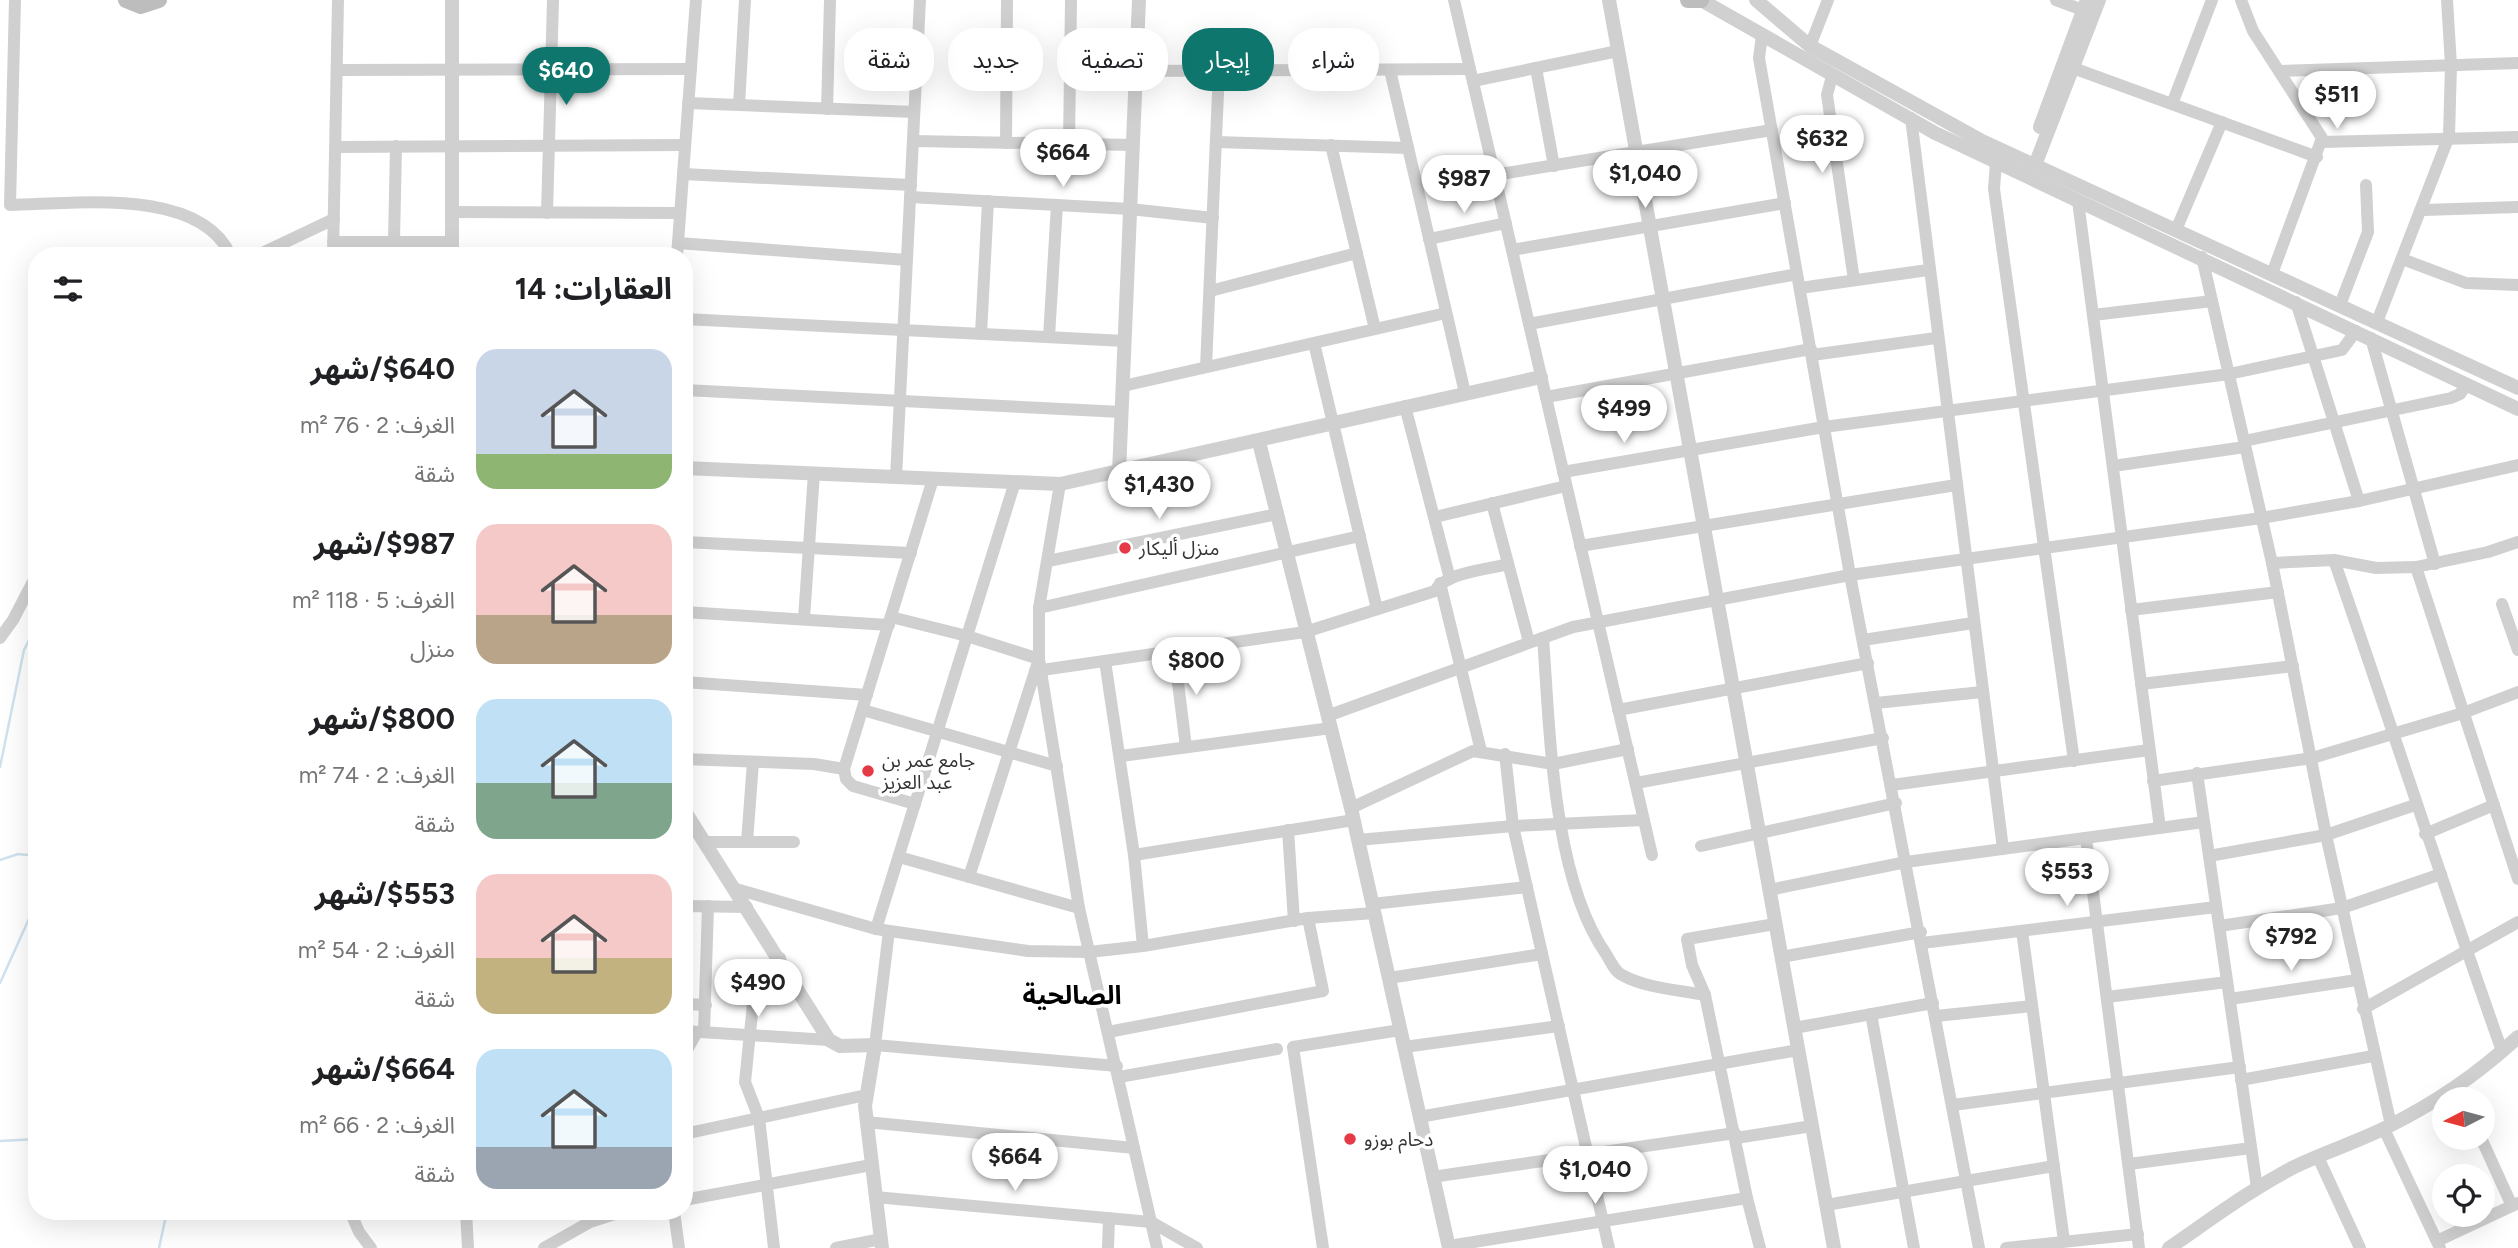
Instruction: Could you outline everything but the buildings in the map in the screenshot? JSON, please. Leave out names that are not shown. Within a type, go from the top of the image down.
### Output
[{"type":"main road","points":[[128,2],[147,6],[159,0]]},
{"type":"main road","points":[[1688,0],[1701,0]]},
{"type":"street","points":[[15,0],[10,205],[135,203],[164,207],[207,230],[227,247]]},
{"type":"street","points":[[112,0],[128,2]]},
{"type":"street","points":[[333,247],[339,69],[338,0]]},
{"type":"street","points":[[452,0],[452,247]]},
{"type":"street","points":[[547,213],[553,0]]},
{"type":"street","points":[[677,247],[696,0]]},
{"type":"street","points":[[740,105],[745,0]]},
{"type":"street","points":[[827,109],[830,0]]},
{"type":"street","points":[[897,477],[920,0]]},
{"type":"street","points":[[1006,143],[1007,0]]},
{"type":"street","points":[[1069,144],[1071,0]]},
{"type":"street","points":[[1138,28],[1139,0]]},
{"type":"street","points":[[1454,0],[1652,855]]},
{"type":"street","points":[[1609,0],[1834,1248]]},
{"type":"street","points":[[1701,0],[1832,76],[1996,162],[2202,257],[2518,409]]},
{"type":"street","points":[[1756,0],[1810,46],[1980,140],[2518,388]]},
{"type":"street","points":[[1810,46],[1828,0]]},
{"type":"street","points":[[2031,163],[2085,5],[2056,0]]},
{"type":"street","points":[[2031,163],[2073,68],[2099,0]]},
{"type":"street","points":[[2172,104],[2212,0]]},
{"type":"street","points":[[2241,0],[2253,31],[2320,131],[2322,142],[2272,274]]},
{"type":"street","points":[[2377,322],[2423,210],[2449,136],[2451,65],[2447,0]]},
{"type":"street","points":[[1762,35],[1758,50],[1850,575],[1922,937],[1979,1248]]},
{"type":"street","points":[[1274,70],[1390,70],[1471,75],[1536,68],[1618,51]]},
{"type":"street","points":[[2280,71],[2518,64]]},
{"type":"street","points":[[1536,68],[1554,166]]},
{"type":"street","points":[[2073,68],[2317,157]]},
{"type":"street","points":[[339,69],[691,69]]},
{"type":"street","points":[[1390,70],[1465,393]]},
{"type":"street","points":[[1832,76],[1827,95],[1854,280]]},
{"type":"street","points":[[1119,473],[1135,91]]},
{"type":"street","points":[[1206,367],[1218,91]]},
{"type":"street","points":[[688,103],[914,112]]},
{"type":"street","points":[[1911,118],[1936,338],[2003,849]]},
{"type":"street","points":[[2176,230],[2222,122]]},
{"type":"street","points":[[1494,175],[1772,130]]},
{"type":"street","points":[[2322,142],[2449,136],[2518,137]]},
{"type":"street","points":[[913,141],[1133,145]]},
{"type":"street","points":[[1216,142],[1408,148]]},
{"type":"street","points":[[337,147],[685,145]]},
{"type":"street","points":[[1331,145],[1375,329]]},
{"type":"street","points":[[394,241],[396,146]]},
{"type":"street","points":[[1996,162],[1994,189],[2074,761]]},
{"type":"street","points":[[683,174],[911,191],[988,201],[1130,209],[1213,218]]},
{"type":"street","points":[[2340,305],[2368,232],[2366,185]]},
{"type":"street","points":[[981,334],[988,201]]},
{"type":"street","points":[[2078,201],[2160,828]]},
{"type":"street","points":[[1512,250],[1785,203]]},
{"type":"street","points":[[1049,337],[1057,205]]},
{"type":"street","points":[[2423,210],[2518,207]]},
{"type":"street","points":[[452,212],[680,213]]},
{"type":"street","points":[[275,247],[334,219]]},
{"type":"street","points":[[1429,239],[1506,223]]},
{"type":"street","points":[[333,242],[394,241],[438,247]]},
{"type":"street","points":[[693,250],[907,260]]},
{"type":"street","points":[[1210,291],[1357,253]]},
{"type":"street","points":[[2202,257],[2294,666],[2387,1127],[2439,1245],[2515,1205],[2487,1150]]},
{"type":"street","points":[[2403,259],[2466,283],[2518,285]]},
{"type":"street","points":[[1529,324],[1662,299],[1798,281],[1854,280],[1928,270]]},
{"type":"street","points":[[2093,315],[2212,301]]},
{"type":"street","points":[[2296,302],[2359,501]]},
{"type":"street","points":[[1123,386],[1447,313]]},
{"type":"street","points":[[693,319],[1125,341]]},
{"type":"street","points":[[1563,471],[1825,428],[2229,374],[2342,350],[2356,331]]},
{"type":"street","points":[[1546,397],[1811,352],[1936,338]]},
{"type":"street","points":[[2371,338],[2435,564]]},
{"type":"street","points":[[1314,343],[1377,609]]},
{"type":"street","points":[[693,468],[1014,485],[1060,484],[1259,442],[1334,421],[1541,377]]},
{"type":"street","points":[[2112,466],[2245,444],[2451,398],[2460,394],[2467,384]]},
{"type":"street","points":[[693,390],[1122,412]]},
{"type":"street","points":[[1405,406],[1435,517],[1461,668],[1481,751]]},
{"type":"street","points":[[1259,442],[1353,814],[1449,1247],[1747,1198]]},
{"type":"street","points":[[1121,756],[1329,722],[1529,642],[1598,622],[1850,575],[2122,540],[2261,518],[2359,501],[2518,466]]},
{"type":"street","points":[[804,619],[814,473]]},
{"type":"street","points":[[915,804],[853,786],[846,779],[844,769],[933,479]]},
{"type":"street","points":[[1060,484],[1039,608],[1038,666],[1079,908],[1157,1248]]},
{"type":"street","points":[[836,1248],[881,1244],[866,1122],[866,1095],[876,1045],[883,930],[899,857],[1014,485]]},
{"type":"street","points":[[1580,546],[1956,485]]},
{"type":"street","points":[[1435,517],[1566,486]]},
{"type":"street","points":[[1492,503],[1529,642]]},
{"type":"street","points":[[1048,561],[1278,514]]},
{"type":"street","points":[[1039,608],[1360,536]]},
{"type":"street","points":[[693,542],[911,553]]},
{"type":"street","points":[[2272,564],[2334,560],[2376,569],[2416,567],[2518,542]]},
{"type":"street","points":[[2334,560],[2415,805],[2502,1051]]},
{"type":"street","points":[[693,613],[890,621],[967,636],[1038,666],[1105,661],[1305,632],[1435,591],[1445,581],[1508,564]]},
{"type":"street","points":[[2416,567],[2518,879]]},
{"type":"street","points":[[0,638],[28,591]]},
{"type":"street","points":[[2131,610],[2278,592]]},
{"type":"street","points":[[2502,604],[2517,641]]},
{"type":"street","points":[[1863,640],[1973,623]]},
{"type":"street","points":[[1543,638],[1553,764],[1567,860],[1596,940],[1620,975],[1666,988],[1705,995]]},
{"type":"street","points":[[1174,651],[1186,747]]},
{"type":"street","points":[[1105,661],[1121,756],[1143,946]]},
{"type":"street","points":[[1618,710],[1868,663]]},
{"type":"street","points":[[969,877],[1038,666]]},
{"type":"street","points":[[2141,684],[2294,666]]},
{"type":"street","points":[[693,683],[867,695]]},
{"type":"street","points":[[1876,703],[1982,692]]},
{"type":"street","points":[[2153,781],[2312,758],[2463,713],[2518,692]]},
{"type":"street","points":[[863,710],[1057,766]]},
{"type":"street","points":[[1636,783],[1883,738]]},
{"type":"street","points":[[1134,855],[1287,830],[1353,814],[1473,751],[1506,754],[1553,764],[1628,749]]},
{"type":"street","points":[[1892,785],[2149,750]]},
{"type":"street","points":[[1506,754],[1513,826],[1609,1248]]},
{"type":"street","points":[[693,759],[814,764],[844,769]]},
{"type":"street","points":[[747,842],[753,762]]},
{"type":"street","points":[[2197,773],[2257,1188]]},
{"type":"street","points":[[1701,846],[1896,803]]},
{"type":"street","points":[[2209,856],[2326,835],[2415,805]]},
{"type":"street","points":[[2425,834],[2494,805]]},
{"type":"street","points":[[1358,840],[1513,826],[1644,820]]},
{"type":"street","points":[[1769,890],[1906,862],[2204,822]]},
{"type":"street","points":[[693,830],[708,842],[830,1040],[840,1046],[876,1045],[1118,1071],[1277,1049]]},
{"type":"street","points":[[1287,830],[1294,921]]},
{"type":"street","points":[[2086,838],[2140,1248]]},
{"type":"street","points":[[708,842],[794,842]]},
{"type":"street","points":[[899,857],[1079,908]]},
{"type":"street","points":[[2219,926],[2342,908],[2441,874]]},
{"type":"street","points":[[736,889],[883,930],[1028,951],[1088,952],[1143,946],[1308,918],[1527,887]]},
{"type":"street","points":[[693,906],[747,907]]},
{"type":"street","points":[[708,906],[706,1004],[695,1032],[830,1040]]},
{"type":"street","points":[[1781,957],[1922,937],[2021,931],[2216,907]]},
{"type":"street","points":[[1108,1032],[1323,991],[1308,918]]},
{"type":"street","points":[[2363,1009],[2518,922]]},
{"type":"street","points":[[1760,1248],[1705,995],[1692,965],[1688,939],[1775,925]]},
{"type":"street","points":[[2021,931],[2064,1241]]},
{"type":"street","points":[[1389,978],[1542,954]]},
{"type":"street","points":[[774,1248],[759,1118],[745,1082],[755,984],[766,968],[780,958]]},
{"type":"street","points":[[2230,999],[2357,980]]},
{"type":"street","points":[[2107,997],[2227,982]]},
{"type":"street","points":[[693,1004],[706,1004]]},
{"type":"street","points":[[1794,1028],[1871,1014],[2032,1006]]},
{"type":"street","points":[[1871,1014],[1914,1248]]},
{"type":"street","points":[[1404,1047],[1559,1026]]},
{"type":"street","points":[[1323,1248],[1293,1047],[1399,1030]]},
{"type":"street","points":[[2466,1087],[2518,1037]]},
{"type":"street","points":[[1419,1117],[1798,1050]]},
{"type":"street","points":[[1953,1105],[2118,1082],[2241,1073],[2373,1056]]},
{"type":"street","points":[[693,1133],[866,1095]]},
{"type":"street","points":[[2169,1248],[2257,1188],[2318,1157],[2432,1106]]},
{"type":"street","points":[[866,1122],[1134,1148]]},
{"type":"street","points":[[1432,1177],[1812,1126]]},
{"type":"street","points":[[2129,1164],[2251,1148]]},
{"type":"street","points":[[2318,1157],[2360,1248]]},
{"type":"street","points":[[693,1198],[871,1165]]},
{"type":"street","points":[[1826,1205],[2053,1166]]},
{"type":"street","points":[[875,1197],[1151,1222],[1197,1248]]},
{"type":"street","points":[[1108,1248],[1109,1218]]},
{"type":"street","points":[[354,1220],[370,1248]]},
{"type":"street","points":[[466,1220],[468,1248]]},
{"type":"street","points":[[544,1248],[593,1220]]},
{"type":"street","points":[[675,1220],[679,1248]]},
{"type":"street","points":[[2006,1248],[2138,1234]]},
{"type":"waterway","points":[[0,767],[24,650],[28,642]]},
{"type":"waterway","points":[[0,860],[18,854],[28,855]]},
{"type":"waterway","points":[[0,983],[28,921]]},
{"type":"waterway","points":[[0,1141],[28,1139]]},
{"type":"waterway","points":[[159,1248],[165,1220]]},
{"type":"place","name":"منزل أليكار","points":[[1125,548]]},
{"type":"place","name":"جامع عمر بن عبد العزيز","points":[[868,771]]},
{"type":"place","name":"دحام بوزو","points":[[1350,1139]]},
{"type":"district","name":"الصالحية","points":[[1072,995]]}]
